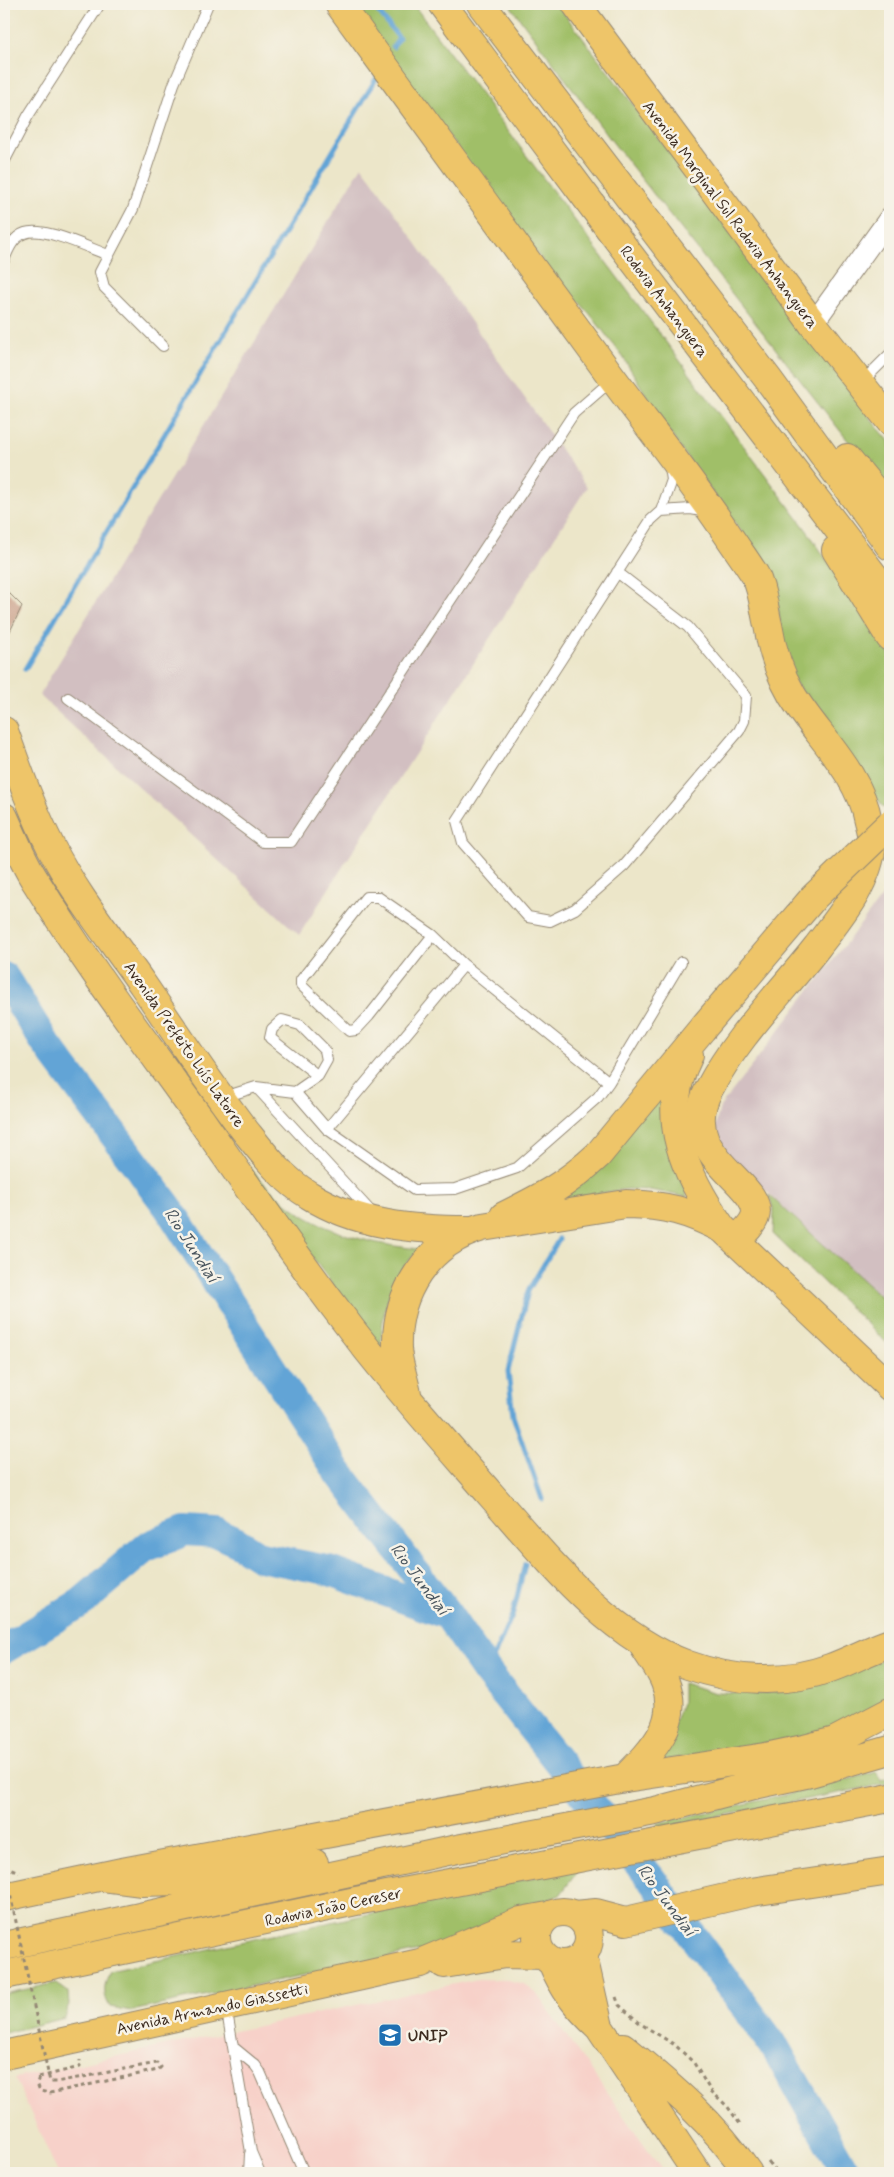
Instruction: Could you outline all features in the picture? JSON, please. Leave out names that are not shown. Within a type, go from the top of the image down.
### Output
[{"type":"main road","points":[[340,4],[613,379],[714,513],[756,577],[761,590],[777,667],[793,696],[854,782],[866,808],[872,841],[858,890],[831,928],[742,1039],[710,1087],[703,1102],[700,1122],[704,1138],[714,1156],[750,1195],[756,1207],[754,1218],[729,1235]]},
{"type":"main road","name":"Rodovia Anhanguera","points":[[442,4],[608,228],[890,597]]},
{"type":"main road","name":"Rodovia Anhanguera","points":[[481,4],[768,379],[890,546]]},
{"type":"main road","name":"Avenida Marginal Sul Rodovia Anhanguera","points":[[576,4],[813,324],[890,422]]},
{"type":"main road","points":[[768,379],[837,445],[890,510]]},
{"type":"main road","points":[[744,405],[890,637]]},
{"type":"main road","name":"Avenida Prefeito Luís Latorre","points":[[4,731],[24,787],[51,846],[82,898],[220,1098],[274,1167],[308,1195],[338,1210],[380,1222],[421,1230],[476,1228],[626,1204],[650,1204],[694,1214],[729,1235]]},
{"type":"main road","name":"Avenida Prefeito Luís Latorre","points":[[4,817],[34,880],[103,981],[340,1314],[409,1402],[579,1591],[614,1624],[643,1645]]},
{"type":"main road","points":[[409,1402],[397,1351],[398,1321],[412,1280],[426,1262],[444,1247],[476,1228],[553,1191],[582,1170],[598,1155],[814,897],[890,824]]},
{"type":"main road","points":[[702,1029],[678,1081],[675,1101],[680,1149],[704,1202],[729,1235],[890,1387]]},
{"type":"main road","points":[[643,1645],[684,1664],[714,1674],[745,1679],[806,1675],[830,1668],[884,1643]]},
{"type":"main road","points":[[625,1778],[655,1747],[664,1732],[670,1713],[664,1681],[643,1645]]},
{"type":"main road","points":[[4,1896],[513,1798],[795,1751],[835,1741],[890,1712]]},
{"type":"main road","name":"Rodovia João Cereser","points":[[4,1946],[457,1849],[656,1811],[754,1784],[810,1773],[883,1752]]},
{"type":"main road","name":"Rodovia João Cereser","points":[[4,1975],[544,1864],[890,1798]]},
{"type":"main road","points":[[104,1877],[142,1882],[178,1881],[323,1862],[457,1849]]},
{"type":"main road","points":[[748,2153],[580,2010],[538,1947],[538,1930],[548,1916],[557,1912],[576,1915],[596,1913],[630,1920],[751,1892],[890,1871]]},
{"type":"main road","points":[[576,1915],[587,1926],[590,1935],[585,1954],[599,2027],[698,2173]]},
{"type":"main road","name":"Avenida Armando Giassetti","points":[[4,2055],[420,1963],[522,1921],[548,1916]]},
{"type":"main road","points":[[547,1958],[564,1965],[571,1964],[630,1920]]},
{"type":"main road","name":"Avenida Armando Giassetti","points":[[420,1963],[451,1964],[505,1954],[547,1958]]},
{"type":"main road","points":[[698,2173],[697,2163],[700,2154],[706,2149],[714,2146],[748,2153]]},
{"type":"street","points":[[813,324],[890,217]]},
{"type":"lane","points":[[4,162],[28,116],[100,4]]},
{"type":"lane","points":[[162,346],[104,287],[100,272],[133,209],[174,84],[208,4]]},
{"type":"lane","points":[[4,260],[11,244],[23,233],[34,231],[52,235],[108,256]]},
{"type":"lane","points":[[860,384],[890,354]]},
{"type":"lane","points":[[68,698],[263,842],[291,842],[574,413],[613,379]]},
{"type":"lane","points":[[618,572],[688,627],[746,696],[744,721],[739,731],[624,866],[575,909],[550,921],[528,917],[463,843],[457,821],[651,520],[661,510],[672,480],[667,450]]},
{"type":"lane","points":[[661,510],[691,509],[714,513]]},
{"type":"lane","points":[[433,935],[356,1030],[349,1031],[301,985],[301,980],[366,897],[378,897],[433,935],[464,965],[609,1082]]},
{"type":"lane","points":[[220,1098],[256,1087],[295,1092],[327,1129],[414,1190],[455,1189],[517,1168],[598,1097],[609,1082],[681,962]]},
{"type":"lane","points":[[327,1129],[464,965]]},
{"type":"lane","points":[[295,1092],[318,1076],[327,1060],[325,1050],[300,1025],[282,1020],[272,1029],[270,1038],[318,1076]]},
{"type":"lane","points":[[256,1087],[380,1222]]},
{"type":"lane","points":[[226,2005],[250,2152],[250,2173]]},
{"type":"lane","points":[[233,2047],[255,2065],[260,2072],[304,2173]]},
{"type":"lane","points":[[250,2152],[260,2173]]},
{"type":"path","points":[[4,1885],[8,1884],[48,2075],[50,2082],[53,2083],[158,2063],[161,2067],[158,2070],[50,2094],[40,2091],[37,2083],[40,2076],[48,2075],[80,2067]]},
{"type":"path","points":[[616,1996],[619,2005],[641,2024],[675,2045],[694,2063],[710,2090],[727,2106],[748,2153],[776,2173]]},
{"type":"shaded area","points":[[362,166],[587,487],[299,935],[39,695]]},
{"type":"shaded area","points":[[890,886],[890,1306],[724,1152],[714,1130],[720,1107]]},
{"type":"shaded area","name":"UNIP","points":[[478,1979],[507,1980],[524,1984],[536,1993],[664,2173],[58,2173],[15,2078]]},
{"type":"green space","points":[[350,4],[413,4],[808,532],[890,655],[890,802],[884,808],[797,685],[786,666],[774,579],[768,567],[663,423],[623,357],[590,314],[547,267]]},
{"type":"green space","points":[[509,4],[557,4],[890,442],[890,494],[611,140]]},
{"type":"green space","points":[[671,1075],[687,1197],[650,1190],[627,1189],[562,1199]]},
{"type":"green space","points":[[243,1161],[290,1206],[320,1224],[369,1241],[420,1249],[401,1272],[389,1296],[383,1322],[381,1352]]},
{"type":"green space","points":[[769,1195],[890,1305],[890,1346],[773,1234],[774,1212]]},
{"type":"green space","points":[[890,1657],[890,1701],[821,1734],[659,1761],[682,1703],[682,1683],[717,1693],[760,1694],[791,1690]]},
{"type":"green space","points":[[877,1772],[882,1780],[890,1777],[890,1783],[658,1828],[658,1823],[799,1792]]},
{"type":"green space","points":[[581,1867],[560,1895],[424,1950],[131,2011],[110,2007],[106,1997],[105,1985],[110,1971]]},
{"type":"green space","points":[[56,1983],[68,1992],[69,2004],[65,2018],[4,2033],[4,1994]]},
{"type":"building","points":[[4,588],[22,606],[4,644]]},
{"type":"waterway","points":[[372,4],[399,38],[393,47]]},
{"type":"waterway","points":[[25,669],[377,77]]},
{"type":"waterway","name":"Rio Jundiaí","points":[[4,977],[46,1044],[168,1207],[339,1473],[448,1615],[487,1672],[649,1876],[776,2049],[846,2173]]},
{"type":"waterway","points":[[542,1499],[513,1416],[508,1371],[528,1291],[559,1239]]},
{"type":"waterway","points":[[4,1649],[82,1602],[146,1547],[185,1531],[217,1533],[237,1542],[260,1557],[327,1570],[448,1615]]},
{"type":"waterway","points":[[487,1672],[513,1613],[525,1564]]},
{"type":"place","name":"UNIP","points":[[390,2035]]}]
